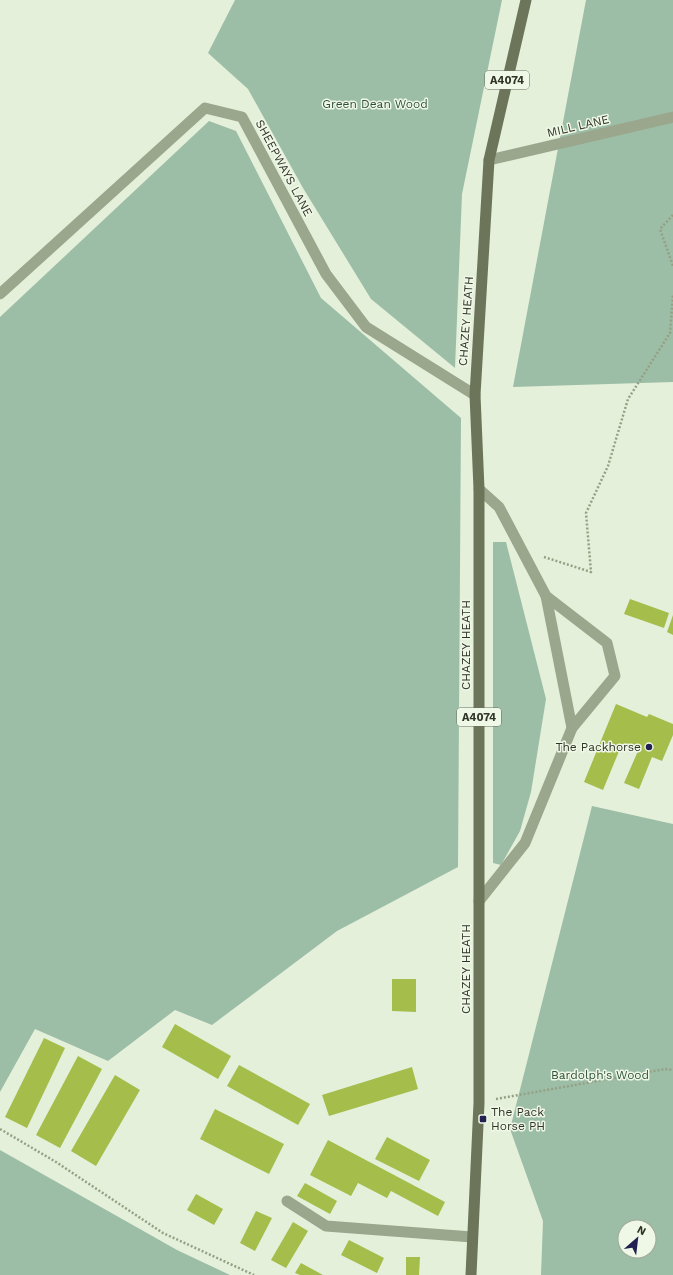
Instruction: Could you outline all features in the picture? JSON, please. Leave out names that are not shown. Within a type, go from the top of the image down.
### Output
[{"type":"main road","name":"A4074","points":[[489,160],[526,0]]},
{"type":"main road","name":"CHAZEY HEATH","points":[[470,1275],[480,1103],[478,901],[479,489],[475,395],[489,160]]},
{"type":"street","name":"SHEEPWAYS LANE","points":[[0,294],[205,108],[242,117],[326,274],[366,327],[475,395]]},
{"type":"street","name":"MILL LANE","points":[[489,160],[673,117]]},
{"type":"street","points":[[479,489],[499,507],[546,596],[572,728]]},
{"type":"street","points":[[478,901],[525,843],[572,728],[615,676],[606,643],[546,596]]},
{"type":"street","points":[[286,1201],[326,1226],[472,1237]]},
{"type":"path","points":[[673,215],[660,229],[673,266]]},
{"type":"path","points":[[522,550],[591,572],[586,513],[608,466],[628,399],[670,333],[673,295]]},
{"type":"path","points":[[480,1103],[665,1069],[673,1070]]},
{"type":"path","points":[[0,1129],[56,1162],[163,1233],[254,1275]]},
{"type":"green space","name":"Green Dean Wood","points":[[235,0],[502,0],[462,194],[455,368],[371,299],[303,188],[248,89],[208,53]]},
{"type":"green space","points":[[586,0],[673,0],[673,382],[513,387]]},
{"type":"green space","points":[[209,121],[236,131],[321,298],[461,418],[458,867],[337,931],[212,1025],[175,1010],[108,1061],[35,1029],[0,1092],[0,317]]},
{"type":"green space","points":[[493,542],[506,542],[546,699],[531,792],[520,831],[501,865],[493,863]]},
{"type":"green space","name":"Bardolph's Wood","points":[[592,806],[673,824],[673,1275],[541,1275],[543,1221],[510,1129]]},
{"type":"green space","points":[[0,1150],[177,1250],[230,1275],[0,1275]]},
{"type":"building","points":[[630,599],[669,613],[664,628],[624,614]]},
{"type":"building","points":[[673,615],[673,635],[667,632]]},
{"type":"building","name":"The Packhorse","points":[[616,704],[647,717],[649,714],[673,724],[673,735],[662,761],[652,757],[639,789],[624,783],[638,751],[622,744],[603,790],[584,782]]},
{"type":"building","points":[[392,979],[416,979],[416,1012],[392,1011]]},
{"type":"building","points":[[175,1024],[231,1056],[218,1079],[162,1047]]},
{"type":"building","points":[[44,1038],[65,1048],[27,1128],[5,1117]]},
{"type":"building","points":[[78,1056],[102,1069],[60,1148],[36,1135]]},
{"type":"building","points":[[239,1065],[310,1104],[298,1125],[227,1086]]},
{"type":"building","points":[[412,1067],[418,1089],[329,1116],[322,1095]]},
{"type":"building","points":[[115,1075],[140,1090],[96,1166],[71,1151]]},
{"type":"building","points":[[215,1109],[284,1144],[269,1174],[200,1139]]},
{"type":"building","points":[[387,1137],[430,1160],[419,1181],[375,1159]]},
{"type":"building","points":[[328,1140],[445,1202],[438,1216],[391,1191],[387,1198],[358,1183],[351,1196],[310,1175]]},
{"type":"building","points":[[305,1183],[337,1201],[330,1214],[297,1196]]},
{"type":"building","points":[[196,1194],[223,1209],[214,1225],[187,1210]]},
{"type":"building","points":[[256,1211],[272,1218],[255,1251],[240,1243]]},
{"type":"building","points":[[293,1222],[308,1231],[286,1268],[271,1260]]},
{"type":"building","points":[[349,1240],[384,1258],[377,1273],[341,1255]]},
{"type":"building","points":[[406,1257],[420,1257],[419,1275],[406,1275]]},
{"type":"building","points":[[301,1263],[323,1275],[300,1275],[295,1273]]},
{"type":"place","name":"The Packhorse","points":[[649,747]]},
{"type":"place","name":"The Pack Horse PH","points":[[483,1119]]}]
